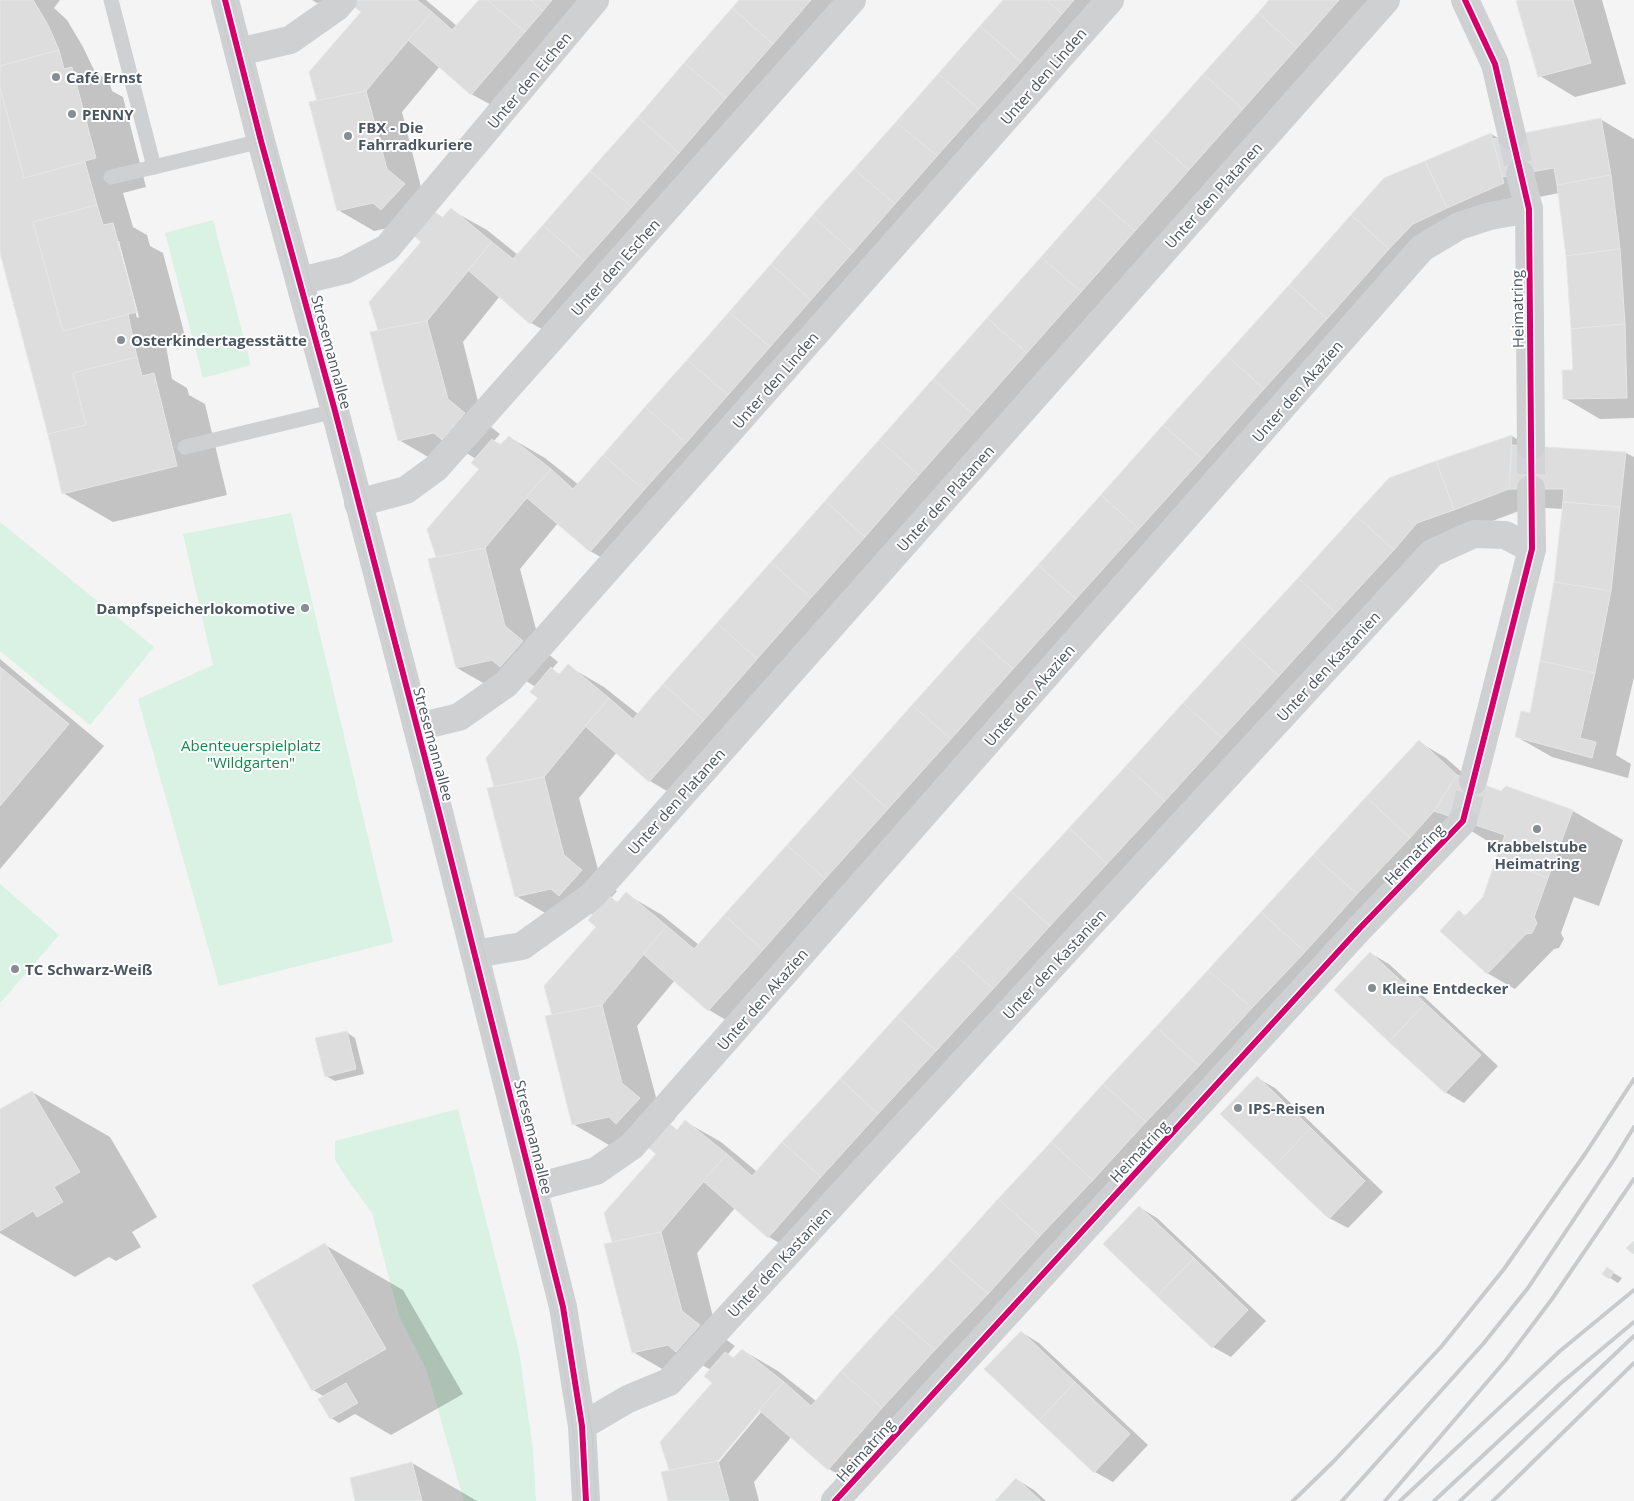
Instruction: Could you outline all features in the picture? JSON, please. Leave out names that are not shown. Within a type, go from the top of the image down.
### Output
[{"type":"street","name":"Stresemannallee","points":[[225,0],[335,411],[475,954],[563,1307],[582,1426],[586,1501]]},
{"type":"street","points":[[239,52],[290,40],[337,7],[343,0]]},
{"type":"street","name":"Unter den Eichen","points":[[300,281],[345,270],[387,248],[595,0]]},
{"type":"street","name":"Unter den Eschen","points":[[358,503],[406,490],[436,468],[852,0]]},
{"type":"street","name":"Unter den Linden","points":[[416,727],[459,717],[506,684],[1110,0]]},
{"type":"street","name":"Unter den Platanen","points":[[475,954],[522,946],[592,896],[1386,0]]},
{"type":"street","points":[[1465,0],[1495,64],[1512,136]]},
{"type":"street","name":"Heimatring","points":[[1520,174],[1528,209],[1531,446]]},
{"type":"street","name":"Unter den Akazien","points":[[533,1188],[596,1171],[632,1146],[1422,248],[1459,226],[1490,216],[1528,209]]},
{"type":"street","points":[[1473,781],[1532,549],[1531,489]]},
{"type":"street","name":"Unter den Kastanien","points":[[582,1426],[628,1399],[669,1382],[1432,553],[1474,534],[1505,535],[1532,549]]},
{"type":"street","name":"Heimatring","points":[[835,1501],[1359,929],[1463,821]]},
{"type":"lane","points":[[111,0],[154,167]]},
{"type":"lane","points":[[112,177],[261,140]]},
{"type":"lane","points":[[184,446],[335,411]]},
{"type":"green space","points":[[213,220],[251,365],[203,378],[165,233]]},
{"type":"green space","name":"Abenteuerspielplatz \"Wildgarten\"","points":[[291,513],[393,942],[219,986],[138,699],[213,665],[183,534]]},
{"type":"green space","points":[[0,522],[154,647],[90,725],[0,651]]},
{"type":"green space","name":"TC Schwarz-Weiß","points":[[0,884],[59,935],[0,1003]]},
{"type":"green space","points":[[458,1109],[519,1351],[533,1450],[536,1501],[464,1501],[427,1371],[399,1316],[372,1213],[335,1160],[335,1141]]},
{"type":"building","points":[[0,0],[33,0],[48,25],[59,50],[0,66]]},
{"type":"building","points":[[357,0],[417,0],[432,12],[366,91],[317,101],[309,72],[361,12],[353,6]]},
{"type":"building","points":[[479,0],[487,0],[525,32],[471,95],[408,40],[432,12],[452,30]]},
{"type":"building","points":[[487,0],[530,0],[543,11],[525,32]]},
{"type":"building","points":[[530,0],[552,0],[543,11]]},
{"type":"building","points":[[739,0],[811,0],[773,44],[732,8]]},
{"type":"building","points":[[1003,0],[1047,0],[1062,14],[1021,62],[980,26]]},
{"type":"building","points":[[1047,0],[1074,0],[1062,14]]},
{"type":"building","points":[[1269,0],[1339,0],[1297,48],[1258,13]]},
{"type":"building","points":[[1573,0],[1591,63],[1538,77],[1516,1]]},
{"type":"building","points":[[732,8],[773,44],[726,98],[684,63]]},
{"type":"building","points":[[1258,13],[1297,48],[1243,109],[1203,74]]},
{"type":"building","points":[[980,26],[1021,62],[979,109],[938,74]]},
{"type":"building","points":[[59,50],[64,69],[72,67],[96,158],[24,178],[0,88],[0,66]]},
{"type":"building","points":[[684,63],[726,98],[679,153],[638,117]]},
{"type":"building","points":[[938,74],[979,109],[937,156],[896,122]]},
{"type":"building","points":[[1203,74],[1243,109],[1189,170],[1149,135]]},
{"type":"building","points":[[0,88],[24,178],[85,162],[97,205],[33,222],[63,331],[128,314],[137,357],[73,373],[86,425],[48,434],[0,253]]},
{"type":"building","name":"FBX - Die Fahrradkuriere","points":[[366,91],[387,169],[405,184],[381,210],[373,203],[337,211],[309,102]]},
{"type":"building","points":[[638,117],[679,153],[632,207],[590,171]]},
{"type":"building","points":[[1601,118],[1611,175],[1557,185],[1554,168],[1502,177],[1493,139]]},
{"type":"building","points":[[896,122],[937,156],[895,204],[854,169]]},
{"type":"building","points":[[1491,133],[1504,183],[1447,208],[1425,161]]},
{"type":"building","points":[[1149,135],[1189,170],[1135,231],[1095,196]]},
{"type":"building","points":[[1425,161],[1447,208],[1413,224],[1389,249],[1351,215],[1384,178]]},
{"type":"building","points":[[854,169],[895,204],[853,252],[812,216]]},
{"type":"building","points":[[590,171],[632,207],[584,261],[543,225]]},
{"type":"building","points":[[1611,175],[1620,249],[1566,256],[1557,185]]},
{"type":"building","points":[[1095,196],[1135,231],[1081,292],[1041,257]]},
{"type":"building","points":[[97,205],[103,225],[113,223],[137,312],[63,331],[33,222]]},
{"type":"building","points":[[451,208],[492,242],[427,321],[378,330],[369,302],[421,242],[413,235],[434,211],[442,218]]},
{"type":"building","points":[[1351,215],[1389,249],[1327,319],[1289,285]]},
{"type":"building","points":[[812,216],[853,252],[811,300],[771,264]]},
{"type":"building","points":[[543,225],[584,261],[530,324],[468,270],[492,242],[513,259]]},
{"type":"building","points":[[1620,249],[1625,324],[1571,329],[1566,256]]},
{"type":"building","points":[[1041,257],[1081,292],[1027,353],[987,318]]},
{"type":"building","points":[[771,264],[811,300],[770,347],[729,312]]},
{"type":"building","points":[[1289,285],[1327,319],[1264,389],[1226,355]]},
{"type":"building","points":[[729,312],[770,347],[728,395],[687,360]]},
{"type":"building","points":[[987,318],[1027,353],[973,414],[933,379]]},
{"type":"building","points":[[427,321],[448,399],[465,413],[442,440],[434,433],[398,441],[370,332]]},
{"type":"building","points":[[1625,324],[1627,398],[1563,399],[1562,370],[1573,370],[1571,329]]},
{"type":"building","points":[[1226,355],[1264,389],[1202,459],[1163,425]]},
{"type":"building","points":[[137,357],[142,376],[154,373],[177,466],[62,494],[48,434],[86,425],[73,373]]},
{"type":"building","points":[[687,360],[728,395],[686,443],[645,407]]},
{"type":"building","points":[[933,379],[973,414],[919,475],[879,440]]},
{"type":"building","points":[[645,407],[686,443],[644,490],[603,455]]},
{"type":"building","points":[[1163,425],[1202,459],[1139,529],[1101,495]]},
{"type":"building","points":[[1512,435],[1509,489],[1454,510],[1436,461]]},
{"type":"building","points":[[509,436],[551,469],[485,548],[436,557],[427,529],[479,469],[471,463],[492,439],[500,445]]},
{"type":"building","points":[[879,440],[919,475],[865,537],[825,501]]},
{"type":"building","points":[[1512,445],[1626,452],[1620,507],[1563,502],[1564,489],[1509,489]]},
{"type":"building","points":[[603,455],[644,490],[590,552],[526,497],[551,469],[573,489]]},
{"type":"building","points":[[1436,461],[1454,510],[1417,523],[1394,550],[1355,515],[1389,478]]},
{"type":"building","points":[[1101,495],[1139,529],[1076,599],[1038,565]]},
{"type":"building","points":[[825,501],[865,537],[811,598],[771,562]]},
{"type":"building","points":[[1563,502],[1620,507],[1611,591],[1554,582]]},
{"type":"building","points":[[1355,515],[1394,550],[1336,613],[1298,578]]},
{"type":"building","points":[[485,548],[505,626],[523,641],[500,667],[492,660],[456,668],[428,559]]},
{"type":"building","points":[[771,562],[811,598],[757,659],[717,623]]},
{"type":"building","points":[[1038,565],[1076,599],[1013,669],[975,635]]},
{"type":"building","points":[[1298,578],[1336,613],[1279,676],[1240,641]]},
{"type":"building","points":[[1554,582],[1611,591],[1595,673],[1540,661]]},
{"type":"building","points":[[717,623],[757,659],[704,720],[663,684]]},
{"type":"building","points":[[975,635],[1013,669],[951,739],[912,705]]},
{"type":"building","points":[[1240,641],[1279,676],[1222,738],[1183,703]]},
{"type":"building","points":[[1540,661],[1595,673],[1580,738],[1596,742],[1592,758],[1515,737],[1521,711],[1530,713]]},
{"type":"building","points":[[568,664],[609,698],[544,777],[494,787],[486,758],[538,698],[530,692],[551,667],[559,675]]},
{"type":"building","points":[[0,667],[69,724],[0,806]]},
{"type":"building","points":[[663,684],[704,720],[649,782],[585,726],[609,698],[633,719]]},
{"type":"building","points":[[1183,703],[1222,738],[1165,801],[1126,766]]},
{"type":"building","points":[[912,705],[951,739],[888,809],[850,775]]},
{"type":"building","points":[[1419,740],[1457,775],[1434,811],[1410,838],[1366,797]]},
{"type":"building","points":[[1126,766],[1165,801],[1107,864],[1069,828]]},
{"type":"building","points":[[850,775],[888,809],[825,879],[787,845]]},
{"type":"building","points":[[1457,775],[1501,791],[1506,786],[1573,810],[1548,878],[1496,859],[1505,835],[1434,811]]},
{"type":"building","points":[[544,777],[564,855],[582,870],[559,896],[551,889],[515,897],[487,788]]},
{"type":"building","points":[[1366,797],[1410,838],[1357,894],[1313,855]]},
{"type":"building","points":[[1069,828],[1107,864],[1050,926],[1011,891]]},
{"type":"building","points":[[787,845],[825,879],[763,950],[724,915]]},
{"type":"building","points":[[1313,855],[1357,894],[1305,952],[1261,912]]},
{"type":"building","points":[[1496,859],[1548,878],[1534,917],[1537,923],[1532,933],[1526,934],[1487,974],[1440,931],[1459,910],[1465,916],[1483,897]]},
{"type":"building","points":[[1011,891],[1050,926],[993,989],[954,954]]},
{"type":"building","points":[[626,892],[667,926],[602,1005],[552,1015],[544,986],[596,927],[588,920],[609,895],[617,903]]},
{"type":"building","points":[[1261,912],[1305,952],[1252,1008],[1208,970]]},
{"type":"building","points":[[724,915],[763,950],[708,1011],[643,954],[667,926],[694,949]]},
{"type":"building","points":[[1370,952],[1425,1003],[1389,1042],[1334,990]]},
{"type":"building","points":[[954,954],[993,989],[936,1051],[897,1016]]},
{"type":"building","points":[[1208,970],[1252,1008],[1199,1066],[1156,1027]]},
{"type":"building","points":[[1425,1003],[1481,1055],[1445,1093],[1389,1042]]},
{"type":"building","points":[[602,1005],[622,1083],[640,1098],[616,1124],[609,1117],[572,1125],[545,1016]]},
{"type":"building","points":[[897,1016],[936,1051],[878,1114],[840,1079]]},
{"type":"building","points":[[1156,1027],[1199,1066],[1146,1122],[1103,1084]]},
{"type":"building","points":[[347,1031],[356,1069],[325,1077],[315,1038]]},
{"type":"building","points":[[1257,1076],[1311,1128],[1274,1166],[1220,1114]]},
{"type":"building","points":[[840,1079],[878,1114],[821,1177],[782,1142]]},
{"type":"building","points":[[1103,1084],[1146,1122],[1093,1180],[1051,1142]]},
{"type":"building","points":[[32,1091],[80,1172],[54,1187],[63,1202],[37,1217],[33,1211],[0,1231],[0,1109]]},
{"type":"building","points":[[685,1120],[727,1154],[661,1232],[612,1242],[604,1213],[656,1154],[648,1147],[669,1123],[677,1130]]},
{"type":"building","points":[[1311,1128],[1365,1181],[1329,1219],[1274,1166]]},
{"type":"building","points":[[782,1142],[821,1177],[768,1238],[703,1181],[727,1154],[752,1176]]},
{"type":"building","points":[[1051,1142],[1093,1180],[1040,1236],[998,1199]]},
{"type":"building","points":[[998,1199],[1040,1236],[988,1294],[946,1257]]},
{"type":"building","points":[[1139,1206],[1194,1258],[1157,1296],[1103,1244]]},
{"type":"building","points":[[661,1232],[682,1311],[700,1325],[676,1352],[668,1345],[632,1353],[604,1244]]},
{"type":"building","points":[[1634,1241],[1634,1253],[1633,1254],[1626,1248]]},
{"type":"building","points":[[325,1243],[386,1349],[312,1391],[252,1285]]},
{"type":"building","points":[[946,1257],[988,1294],[935,1350],[893,1314]]},
{"type":"building","points":[[1194,1258],[1248,1310],[1212,1348],[1157,1296]]},
{"type":"building","points":[[1607,1267],[1614,1272],[1609,1279],[1602,1274]]},
{"type":"building","points":[[893,1314],[935,1350],[882,1408],[841,1371]]},
{"type":"building","points":[[1021,1331],[1075,1382],[1039,1421],[984,1369]]},
{"type":"building","points":[[742,1349],[784,1382],[718,1461],[669,1470],[660,1442],[712,1383],[704,1376],[725,1352],[733,1358]]},
{"type":"building","points":[[841,1371],[882,1408],[828,1470],[759,1410],[784,1382],[811,1406]]},
{"type":"building","points":[[1075,1382],[1130,1434],[1094,1473],[1039,1421]]},
{"type":"building","points":[[346,1383],[358,1403],[330,1419],[318,1399]]},
{"type":"building","points":[[718,1461],[729,1501],[668,1501],[661,1472]]},
{"type":"building","points":[[412,1462],[422,1501],[355,1501],[350,1478]]},
{"type":"building","points":[[1016,1478],[1041,1501],[995,1501]]},
{"type":"tunnel","points":[[1512,136],[1520,174]]},
{"type":"tunnel","points":[[1531,446],[1531,489]]},
{"type":"tunnel","points":[[1463,821],[1473,781]]},
{"type":"tram line","points":[[217,0],[337,450],[432,818],[559,1329],[574,1436],[578,1501]]},
{"type":"tram line","points":[[233,0],[309,279],[530,1129],[574,1322],[592,1434],[596,1501]]},
{"type":"railway","points":[[1293,1501],[1334,1461],[1441,1347],[1504,1269],[1585,1154],[1634,1079]]},
{"type":"railway","points":[[1342,1501],[1483,1344],[1528,1288],[1634,1127]]},
{"type":"railway","points":[[1385,1501],[1506,1360],[1552,1299],[1634,1179]]},
{"type":"railway","points":[[1400,1501],[1560,1351],[1634,1290]]},
{"type":"railway","points":[[1434,1501],[1561,1383],[1634,1322]]},
{"type":"railway","points":[[1460,1501],[1634,1336]]},
{"type":"railway","points":[[1493,1501],[1634,1363]]},
{"type":"cycle path","points":[[225,0],[261,141],[335,411],[440,816],[563,1307],[582,1426],[586,1501]]},
{"type":"cycle path","points":[[835,1501],[1359,929],[1463,821],[1532,549],[1529,209],[1495,64],[1465,0]]},
{"type":"place","name":"Café Ernst","points":[[56,77]]},
{"type":"place","name":"PENNY","points":[[72,114]]},
{"type":"place","name":"FBX - Die Fahrradkuriere","points":[[348,136]]},
{"type":"place","name":"Osterkindertagesstätte","points":[[121,340]]},
{"type":"place","name":"Dampfspeicherlokomotive","points":[[305,608]]},
{"type":"place","name":"Krabbelstube Heimatring","points":[[1537,829]]},
{"type":"place","name":"TC Schwarz-Weiß","points":[[15,969]]},
{"type":"place","name":"Kleine Entdecker","points":[[1372,988]]},
{"type":"place","name":"IPS-Reisen","points":[[1238,1108]]}]
